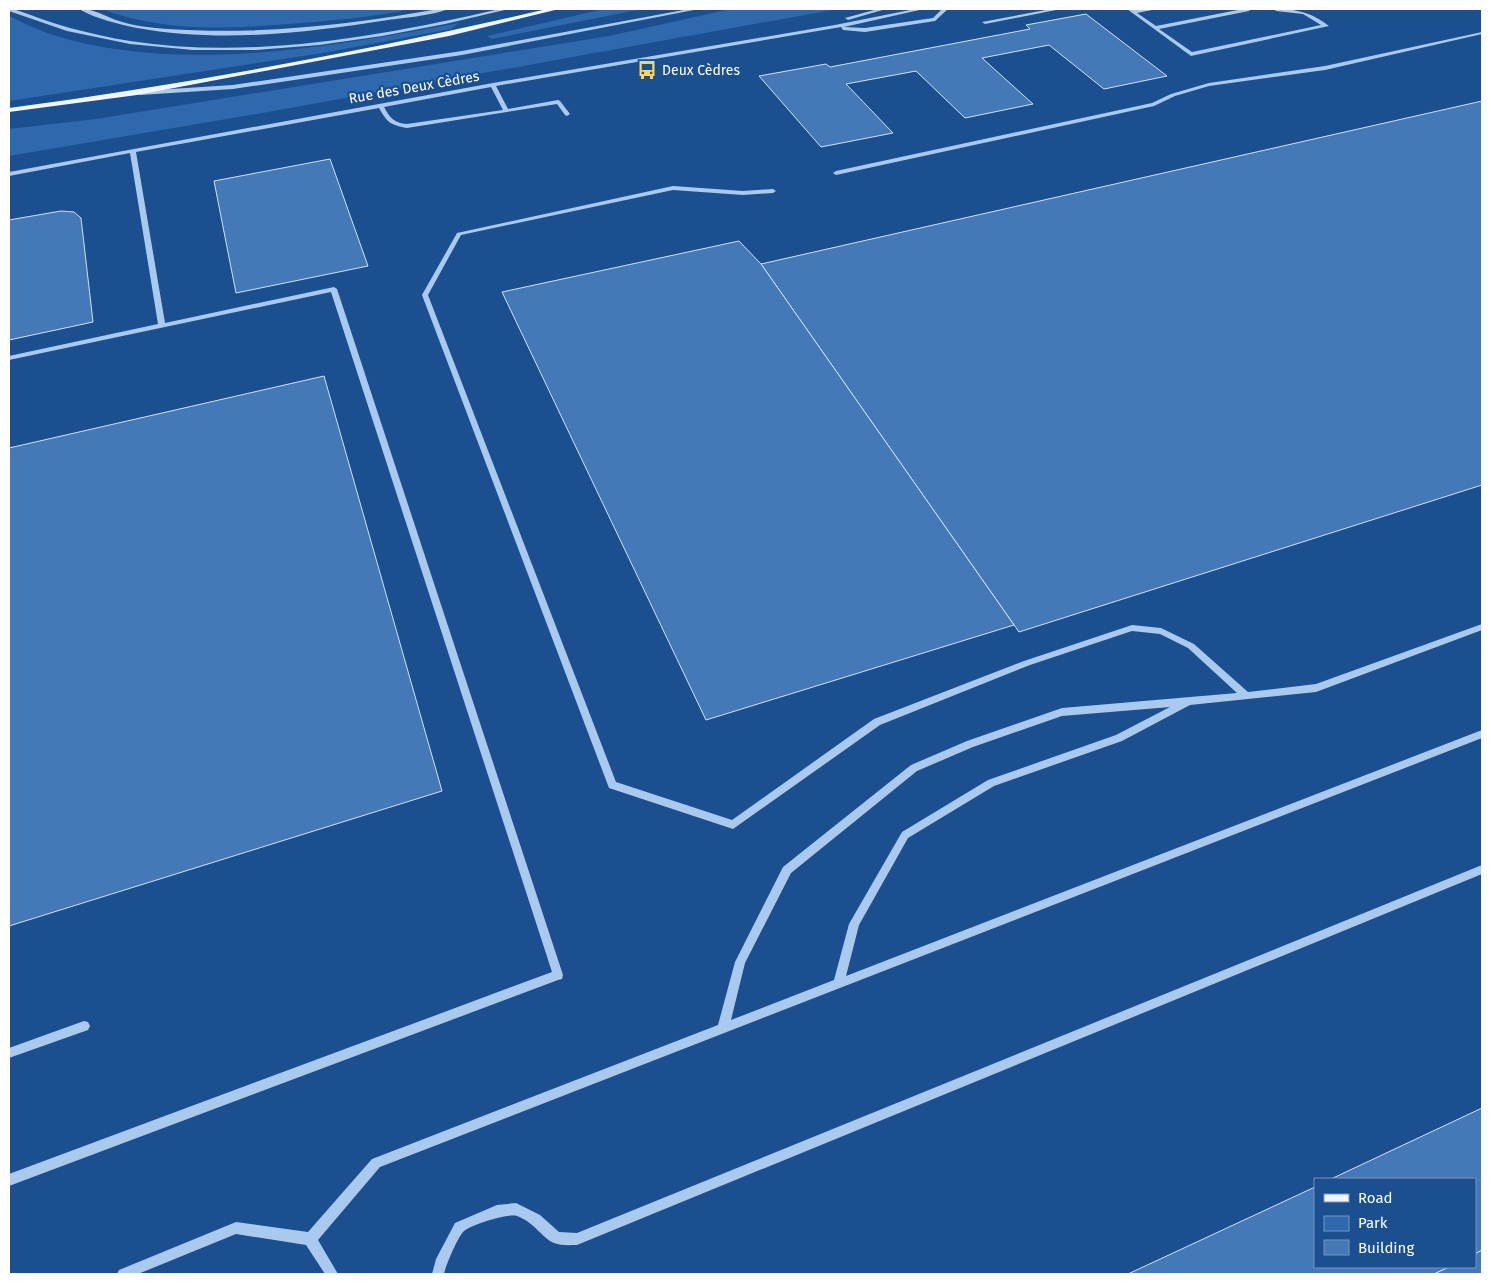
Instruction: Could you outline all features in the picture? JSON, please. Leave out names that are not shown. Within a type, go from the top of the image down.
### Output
[{"type":"main road","points":[[9,110],[137,93],[449,34],[556,9]]},
{"type":"street","points":[[9,9],[66,29],[104,38],[148,46],[219,50],[302,44],[382,34],[506,9]]},
{"type":"street","points":[[82,9],[117,22],[159,30],[275,32],[400,17],[445,9]]},
{"type":"street","points":[[137,93],[233,87],[453,54],[696,9]]},
{"type":"street","name":"Rue des Deux Cèdres","points":[[9,174],[824,27],[883,9]]},
{"type":"street","name":"Rue des Deux Cèdres","points":[[824,27],[835,27],[921,9]]},
{"type":"street","points":[[835,27],[865,30],[935,19],[945,9]]},
{"type":"street","points":[[985,22],[1058,9]]},
{"type":"street","points":[[1131,10],[1150,9]]},
{"type":"street","points":[[1155,28],[1249,9]]},
{"type":"street","points":[[1131,10],[1191,54],[1326,26],[1304,13],[1276,9]]},
{"type":"street","points":[[836,173],[1154,104],[1177,92],[1230,80],[1302,72],[1482,33]]},
{"type":"street","points":[[492,86],[506,111]]},
{"type":"street","points":[[381,106],[388,120],[394,125],[407,126],[558,102],[567,114]]},
{"type":"street","points":[[132,152],[162,326]]},
{"type":"street","points":[[774,191],[742,193],[673,188],[459,234],[425,295],[612,785],[733,825],[877,722],[1027,663],[1132,628],[1162,631],[1191,646],[1245,696]]},
{"type":"street","points":[[9,358],[334,289],[558,976],[9,1180]]},
{"type":"street","points":[[723,1028],[740,962],[787,870],[914,768],[970,744],[1062,712],[1188,702],[1316,688],[1482,627]]},
{"type":"street","points":[[839,983],[854,924],[905,835],[990,783],[1119,738],[1188,702]]},
{"type":"street","points":[[310,1239],[376,1163],[1482,734]]},
{"type":"street","points":[[438,1274],[440,1263],[460,1228],[497,1211],[516,1209],[536,1219],[556,1238],[576,1239],[1482,868]]},
{"type":"street","points":[[9,1053],[84,1026]]},
{"type":"street","points":[[122,1274],[236,1228],[310,1239],[332,1274]]},
{"type":"green space","points":[[102,9],[414,9],[336,20],[218,28],[148,22]]},
{"type":"green space","points":[[604,9],[642,9],[492,39],[487,36]]},
{"type":"green space","points":[[731,9],[838,9],[268,112],[9,156],[9,129],[96,119],[609,36]]},
{"type":"green space","points":[[9,16],[50,34],[99,46],[149,53],[201,55],[307,48],[359,41],[459,23],[451,29],[323,53],[9,101]]},
{"type":"building","points":[[1086,14],[1167,76],[1104,89],[1049,45],[982,58],[1033,104],[965,118],[916,71],[846,84],[893,133],[821,147],[759,76],[826,64],[830,67],[1030,29],[1026,25]]},
{"type":"building","points":[[1482,101],[1482,485],[1019,632],[761,264]]},
{"type":"building","points":[[330,159],[368,266],[236,293],[214,181]]},
{"type":"building","points":[[61,211],[74,212],[81,218],[93,322],[9,340],[9,220]]},
{"type":"building","points":[[739,241],[761,264],[1014,625],[706,720],[502,292]]},
{"type":"building","points":[[324,376],[442,791],[9,926],[9,448]]},
{"type":"building","points":[[1482,1108],[1482,1250],[1476,1253],[1476,1178],[1333,1178]]},
{"type":"building","points":[[1314,1187],[1314,1268],[1447,1268],[1434,1274],[1128,1274]]},
{"type":"building","points":[[1482,1250],[1482,1274],[1434,1274],[1447,1268],[1476,1268],[1476,1253]]},
{"type":"place","name":"Deux Cèdres","points":[[647,70]]}]
